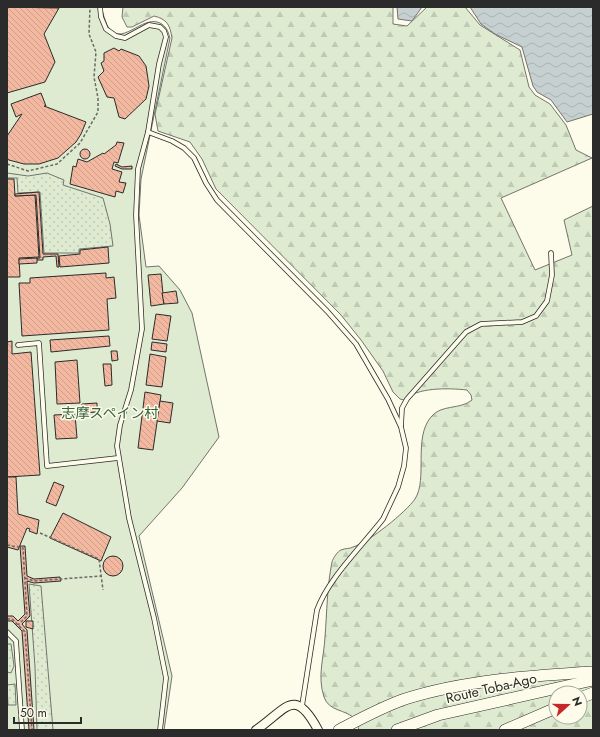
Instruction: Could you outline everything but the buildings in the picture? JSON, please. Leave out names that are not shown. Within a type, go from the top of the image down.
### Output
[{"type":"main road","points":[[339,730],[375,711],[406,699],[456,686],[507,679],[593,672]]},
{"type":"main road","name":"Route Toba-Ago","points":[[397,730],[438,715],[593,680]]},
{"type":"main road","points":[[504,730],[548,711]]},
{"type":"street","points":[[256,730],[281,710],[289,706],[302,706],[307,710],[318,730]]},
{"type":"lane","points":[[100,7],[101,17],[106,29],[116,36],[125,38],[149,25],[160,27],[164,31],[166,43],[159,64],[148,132],[138,170],[136,215],[142,329],[131,390],[120,425],[117,446],[129,518],[154,618],[166,678],[160,730]]},
{"type":"lane","points":[[148,132],[178,145],[194,158],[206,183],[217,200],[326,311],[356,344],[375,376],[401,427],[406,448],[404,466],[390,507],[383,519],[332,582],[321,598],[317,610],[302,706]]},
{"type":"lane","points":[[401,427],[402,408],[407,399],[466,332],[481,324],[522,322],[536,316],[547,300],[552,275],[551,253]]},
{"type":"lane","points":[[18,344],[39,343],[48,466],[118,458]]},
{"type":"lane","points":[[7,632],[16,641],[22,730]]},
{"type":"path","points":[[7,164],[28,171],[57,164],[80,143],[98,112],[98,98],[94,77],[96,52],[90,34],[90,7]]},
{"type":"path","points":[[40,533],[99,559],[103,590]]},
{"type":"path","points":[[7,545],[23,548],[27,616],[18,625]]},
{"type":"path","points":[[25,578],[34,581],[102,576]]},
{"type":"path","points":[[7,619],[12,618],[25,632],[32,730]]},
{"type":"green space","name":"志摩スペイン村","points":[[7,7],[102,7],[107,25],[112,32],[118,34],[125,33],[146,23],[153,22],[160,23],[164,26],[168,31],[170,38],[141,179],[139,215],[146,267],[159,266],[180,290],[192,313],[219,437],[182,488],[139,536],[172,676],[164,730],[7,730]]},
{"type":"green space","points":[[123,7],[393,7],[393,24],[407,26],[427,7],[465,7],[480,25],[520,50],[529,87],[535,95],[550,104],[566,125],[576,150],[592,158],[501,198],[535,270],[572,255],[564,220],[593,206],[593,730],[359,730],[355,719],[326,702],[322,689],[321,674],[330,571],[333,560],[340,551],[352,548],[377,533],[396,519],[410,505],[419,491],[421,447],[426,426],[435,413],[440,410],[467,403],[472,400],[471,395],[467,390],[434,389],[417,393],[404,400],[400,399],[393,392],[383,371],[341,315],[216,189],[202,159],[190,142],[158,131],[155,114],[172,38],[170,30],[165,21],[154,16],[132,27],[127,27],[122,17]]},
{"type":"green space","points":[[7,173],[28,176],[47,173],[64,180],[63,185],[103,198],[110,224],[113,246],[79,249],[79,253],[44,253],[40,192],[18,193],[17,178],[7,178]]},
{"type":"green space","points":[[29,584],[41,586],[53,730],[37,730],[35,667]]},
{"type":"green space","points":[[7,644],[11,644],[14,666],[11,673],[7,672]]},
{"type":"green space","points":[[15,684],[16,705],[8,705],[7,685]]},
{"type":"water","points":[[397,7],[422,7],[412,21],[398,19]]},
{"type":"water","points":[[470,7],[593,7],[593,114],[567,122],[551,100],[537,92],[533,86],[522,47],[495,34],[481,24]]}]
